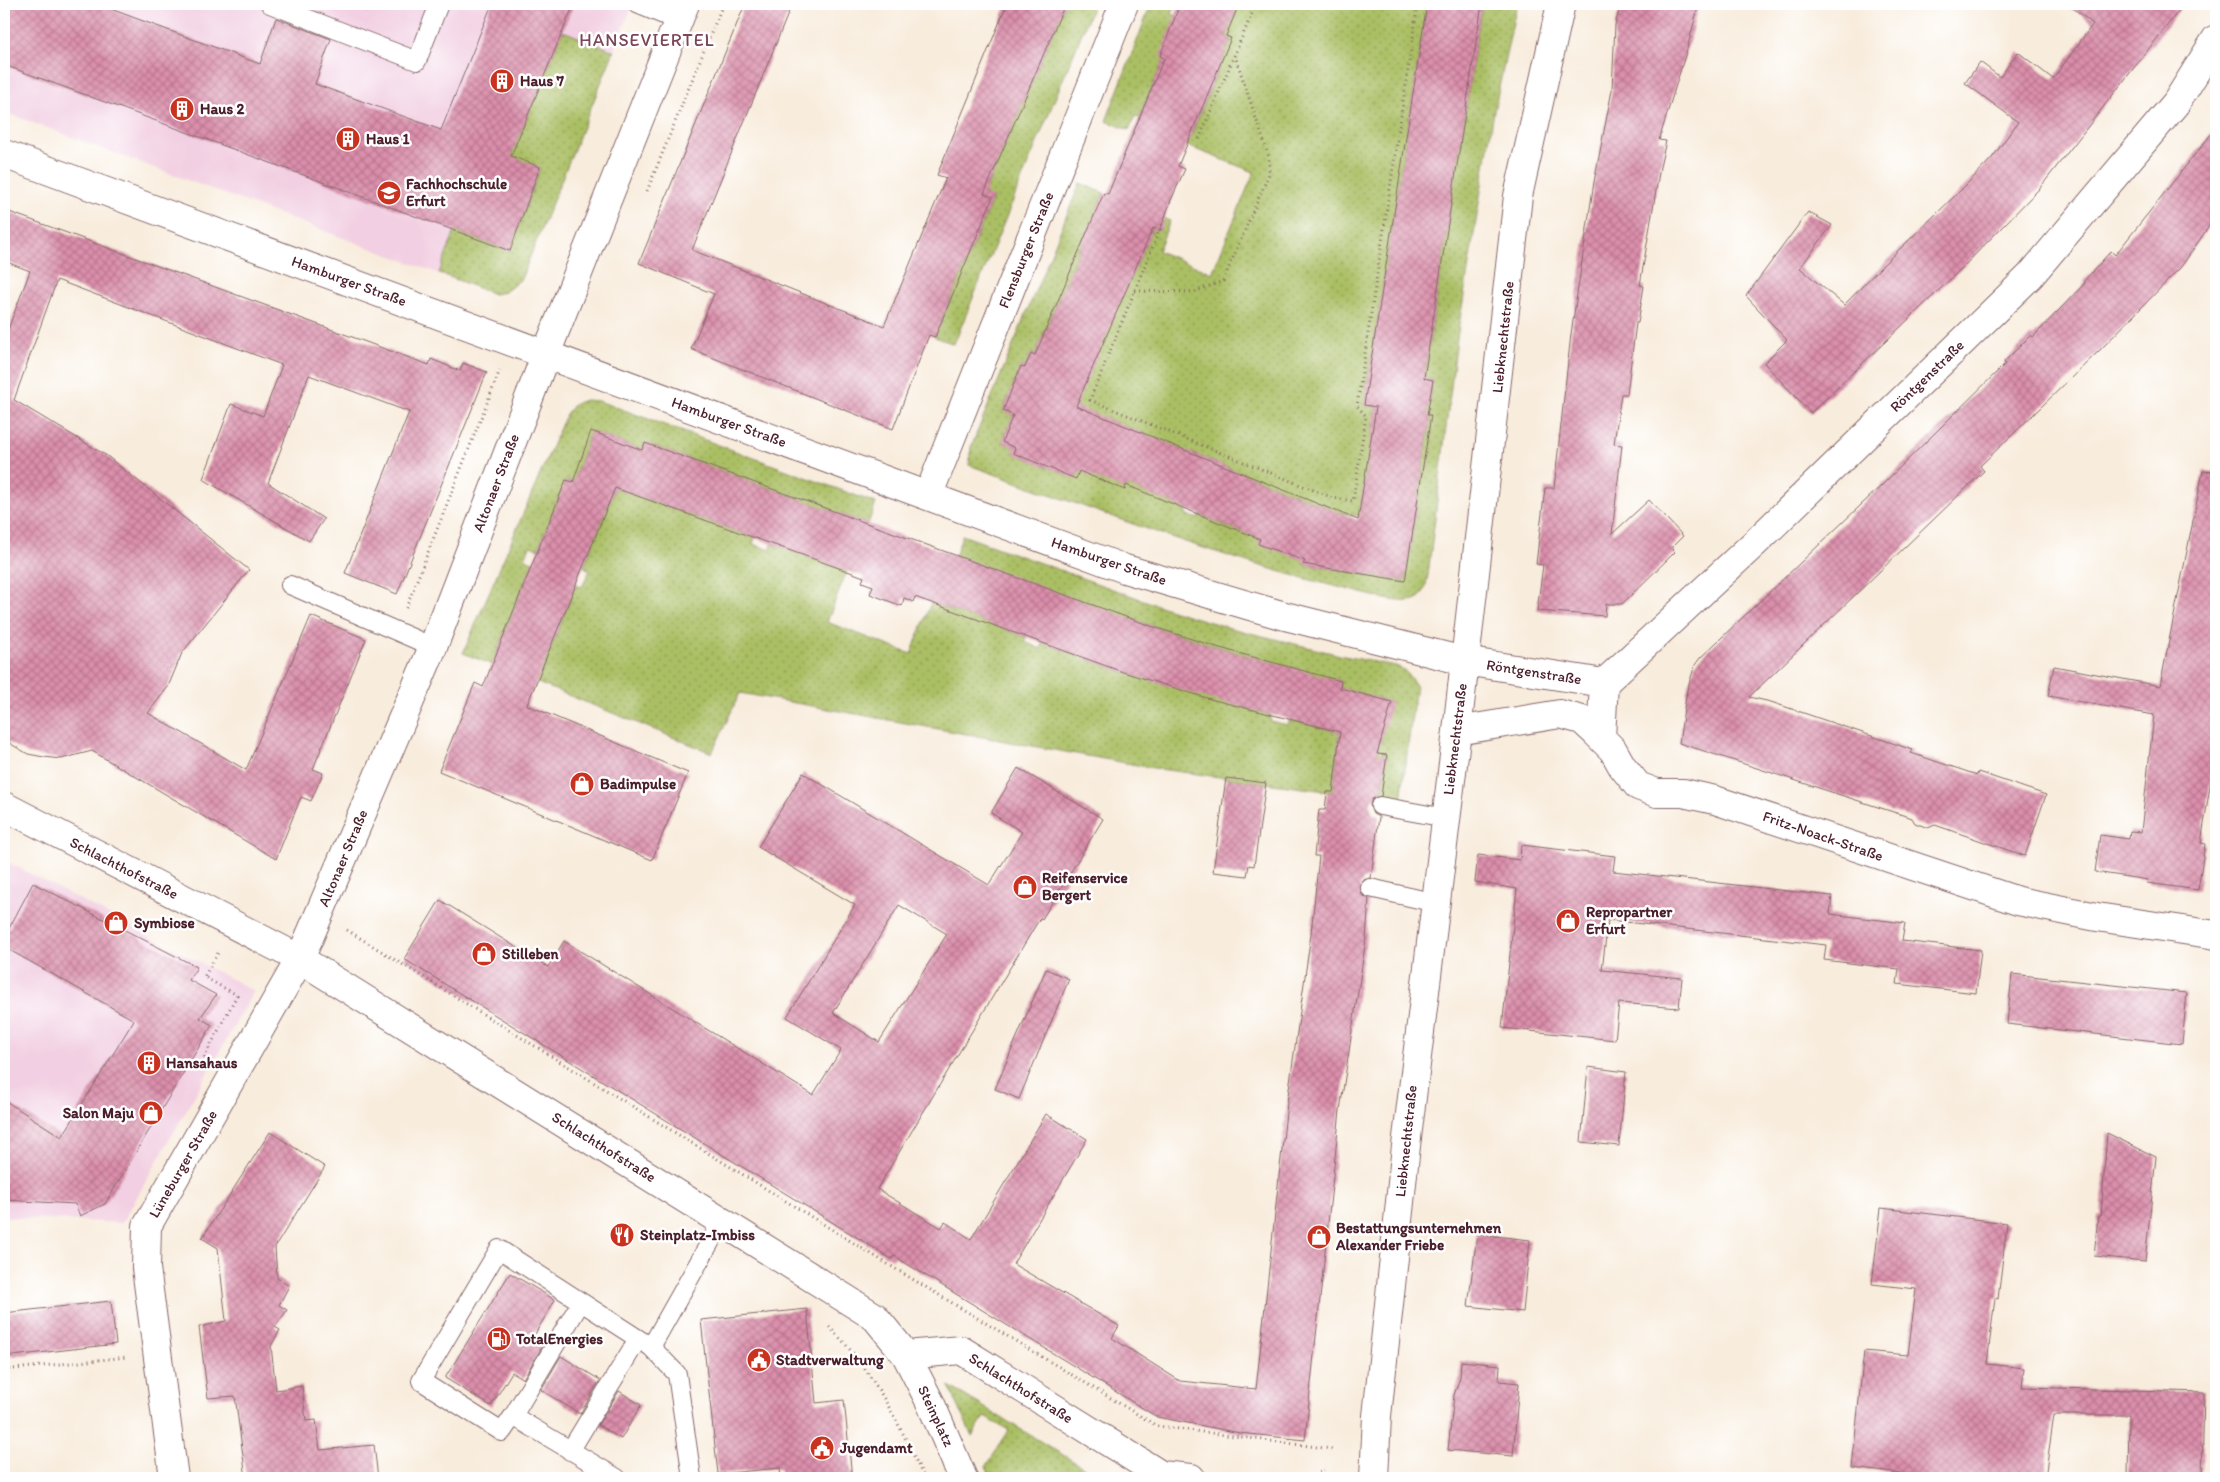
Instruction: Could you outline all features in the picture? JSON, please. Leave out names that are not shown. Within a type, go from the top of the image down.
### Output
[{"type":"street","name":"Flensburger Straße","points":[[928,496],[1124,4]]},
{"type":"street","name":"Liebknechtstraße","points":[[1374,1478],[1377,1416],[1385,1332],[1496,398],[1518,196],[1560,4]]},
{"type":"street","name":"Altonaer Straße","points":[[300,959],[433,647],[546,354],[682,12]]},
{"type":"street","name":"Röntgenstraße","points":[[1464,661],[1604,683],[1756,542],[2030,276],[2176,103],[2216,40]]},
{"type":"street","name":"Hamburger Straße","points":[[4,154],[1125,569],[1281,615],[1464,661]]},
{"type":"street","points":[[1601,738],[1604,683]]},
{"type":"street","name":"Fritz-Noack-Straße","points":[[1457,731],[1560,714],[1582,720],[1613,750],[1622,766],[1638,786],[1657,793],[1683,793],[1715,800],[2018,901],[2097,917],[2216,935]]},
{"type":"street","name":"Schlachthofstraße","points":[[4,806],[300,959],[875,1317],[906,1355],[961,1350],[1161,1475],[1192,1478]]},
{"type":"street","name":"Lüneburger Straße","points":[[174,1478],[146,1268],[147,1226],[300,959]]},
{"type":"street","name":"Steinplatz","points":[[906,1355],[930,1402],[963,1478]]},
{"type":"lane","points":[[270,4],[417,61],[439,4]]},
{"type":"lane","points":[[637,4],[682,12]]},
{"type":"lane","points":[[290,586],[433,647]]},
{"type":"lane","points":[[1380,806],[1446,818]]},
{"type":"lane","points":[[1370,888],[1436,903]]},
{"type":"lane","points":[[570,1451],[645,1343],[722,1221]]},
{"type":"lane","points":[[582,1302],[502,1432],[421,1381],[499,1249],[582,1302],[645,1343],[677,1374],[692,1478]]},
{"type":"lane","points":[[513,1416],[617,1478]]},
{"type":"path","points":[[644,198],[723,4]]},
{"type":"path","points":[[1200,139],[1256,4]]},
{"type":"path","points":[[1162,224],[1090,400],[1333,498],[1353,501],[1366,416],[1357,406],[1418,4]]},
{"type":"path","points":[[1135,291],[1194,292],[1223,281],[1269,174],[1269,156],[1235,56]]},
{"type":"path","points":[[397,632],[511,341]]},
{"type":"path","points":[[350,921],[345,930],[900,1271],[1157,1426],[1332,1449]]},
{"type":"path","points":[[823,1321],[843,1340],[873,1381],[905,1437],[924,1478]]},
{"type":"path","points":[[4,1370],[128,1357]]},
{"type":"path","points":[[2215,1478],[2216,1429]]},
{"type":"path","points":[[1311,1478],[1324,1470]]},
{"type":"shaded area","name":"Fachhochschule Erfurt","points":[[4,4],[633,4],[521,279],[505,292],[494,294],[4,112]]},
{"type":"shaded area","points":[[4,860],[254,991],[122,1223],[4,1217]]},
{"type":"green space","points":[[355,4],[379,4],[379,6],[368,12]]},
{"type":"green space","points":[[1065,4],[1094,4],[954,344],[935,337],[993,198],[984,194]]},
{"type":"green space","points":[[1151,4],[1176,4],[1172,14],[1181,18],[1139,118],[1135,116],[1129,130],[1106,121]]},
{"type":"green space","points":[[1239,4],[1427,4],[1364,405],[1376,407],[1359,516],[1325,510],[1326,507],[1102,417],[1064,412],[1140,258],[1157,216],[1170,221],[1158,251],[1212,273],[1254,172],[1187,146],[1231,39],[1226,36]]},
{"type":"green space","points":[[1482,4],[1517,4],[1494,111],[1457,338],[1428,575],[1421,596],[1414,600],[1400,601],[1301,578],[1158,533],[969,465],[971,447],[1080,183],[1104,193],[1098,205],[1103,207],[1085,235],[1035,355],[1031,354],[1025,367],[1021,366],[1003,410],[1013,415],[1002,442],[1015,448],[1014,453],[1076,478],[1080,469],[1125,489],[1126,485],[1187,509],[1185,514],[1198,519],[1200,515],[1260,539],[1258,543],[1305,560],[1304,564],[1405,581],[1431,416],[1427,415],[1433,380],[1424,378]]},
{"type":"green space","points":[[563,31],[614,51],[521,279],[505,292],[494,294],[439,273],[455,231],[510,251],[540,168],[511,156]]},
{"type":"green space","points":[[585,400],[598,401],[613,406],[876,503],[868,524],[645,443],[642,450],[591,431],[573,482],[566,480],[538,549],[530,546],[525,559],[533,562],[495,657],[540,676],[576,585],[582,587],[590,570],[584,567],[615,488],[755,538],[753,544],[770,550],[772,544],[847,571],[827,622],[911,654],[931,603],[1026,637],[1025,642],[1041,649],[1043,643],[1123,672],[1271,715],[1270,721],[1288,725],[1289,720],[1340,732],[1333,792],[1159,769],[740,693],[712,753],[463,653],[566,414],[574,404]]},
{"type":"green space","points":[[962,535],[1174,611],[1230,628],[1344,656],[1396,666],[1404,670],[1416,685],[1401,800],[1381,798],[1387,756],[1377,754],[1391,702],[1340,688],[1341,681],[1194,640],[955,557]]},
{"type":"green space","points":[[949,1386],[1101,1478],[991,1478],[986,1467],[1009,1430],[984,1417],[972,1436]]},
{"type":"building","points":[[4,4],[97,4],[260,64],[276,18],[331,39],[315,84],[441,130],[492,4],[574,4],[511,156],[540,167],[510,251],[4,65]]},
{"type":"building","points":[[745,4],[792,4],[692,250],[884,326],[946,178],[937,175],[1007,4],[1065,4],[984,194],[993,197],[935,337],[929,335],[893,429],[691,349],[714,294],[639,263]]},
{"type":"building","points":[[1180,4],[1239,4],[1226,36],[1231,38],[1178,166],[1185,169],[1160,231],[1153,228],[1076,406],[1358,520],[1376,407],[1364,405],[1427,4],[1482,4],[1424,378],[1433,380],[1427,415],[1431,415],[1405,581],[1303,564],[1305,561],[1258,544],[1260,539],[1126,485],[1125,490],[1079,471],[1076,479],[1013,453],[1015,448],[1002,442],[1013,415],[1003,411],[1021,366],[1025,367],[1031,354],[1035,355],[1104,193],[1108,194],[1164,58],[1160,56]]},
{"type":"building","points":[[1621,4],[1699,4],[1659,140],[1666,141],[1640,285],[1644,286],[1638,323],[1636,323],[1627,394],[1621,394],[1614,444],[1622,445],[1612,534],[1649,500],[1683,536],[1671,548],[1675,552],[1622,604],[1606,604],[1605,616],[1537,611],[1543,565],[1536,564],[1545,488],[1554,488],[1571,334],[1594,182],[1612,90],[1615,25]]},
{"type":"building","points":[[2068,4],[2184,4],[2039,189],[1962,268],[1811,413],[1764,363],[1787,340],[1746,296],[1808,212],[1832,225],[1800,268],[1844,305],[1992,158],[2018,122],[1965,83],[1980,62],[2000,77],[2018,52],[2053,79],[2093,24]]},
{"type":"building","points":[[2216,128],[2216,216],[2181,267],[2101,349],[1980,466],[1984,471],[1749,697],[1771,702],[1913,750],[1911,753],[1977,775],[1978,772],[2046,795],[2025,856],[1935,825],[1928,828],[1915,823],[1912,818],[1679,743],[1687,690],[1695,665],[1700,658],[1881,486],[2005,364],[2004,362],[2031,335],[2033,337],[2085,283],[2084,281],[2111,251],[2115,255]]},
{"type":"building","points":[[4,210],[429,365],[431,359],[460,371],[463,363],[487,372],[397,594],[345,573],[409,412],[309,375],[268,483],[324,519],[309,541],[203,479],[231,404],[263,416],[282,365],[57,280],[14,400],[107,456],[249,570],[182,653],[168,687],[148,713],[246,770],[311,616],[366,639],[313,769],[323,773],[311,801],[301,797],[276,859],[92,751],[61,759],[44,757],[28,754],[4,740],[4,340],[30,271],[4,261]]},
{"type":"building","points":[[591,431],[642,450],[645,443],[1151,626],[1220,648],[1341,681],[1340,688],[1392,702],[1377,754],[1387,755],[1381,796],[1372,799],[1370,805],[1373,814],[1379,817],[1371,878],[1363,880],[1360,886],[1362,895],[1369,899],[1366,939],[1340,1110],[1305,1440],[1240,1433],[1157,1417],[894,1256],[892,1259],[404,959],[440,900],[548,967],[564,941],[813,1095],[841,1050],[787,1017],[855,905],[758,847],[803,773],[989,885],[1022,832],[991,813],[1018,768],[1103,819],[1042,919],[1040,918],[877,1189],[941,1228],[945,1222],[971,1239],[1046,1114],[1087,1139],[1013,1264],[1119,1326],[1112,1338],[1180,1381],[1256,1389],[1287,1103],[1311,934],[1319,856],[1314,856],[1319,810],[1325,810],[1327,792],[1333,792],[1340,732],[1210,699],[1123,672],[915,597],[913,602],[904,598],[902,606],[870,594],[873,586],[862,582],[864,577],[615,488],[527,705],[688,773],[652,860],[439,771],[475,683],[483,687],[566,480],[573,482]],"holes":[[[899,905],[947,934],[879,1042],[833,1013]]]},
{"type":"building","points":[[2203,471],[2216,472],[2216,748],[2201,843],[2205,844],[2198,890],[2147,883],[2148,880],[2095,872],[2100,835],[2129,839],[2130,831],[2141,832],[2154,715],[2048,696],[2054,666],[2160,686]]},
{"type":"building","points":[[1226,778],[1266,783],[1254,866],[1249,865],[1247,876],[1213,872]]},
{"type":"building","points":[[1521,845],[1615,856],[1613,871],[1832,896],[1830,914],[1905,923],[1902,941],[1981,950],[1976,993],[1897,984],[1899,969],[1824,960],[1826,945],[1608,920],[1602,970],[1682,978],[1679,1008],[1619,1003],[1615,1040],[1502,1028],[1517,889],[1475,882],[1478,855],[1520,860]]},
{"type":"building","name":"Hansahaus","points":[[33,883],[197,967],[189,980],[216,995],[200,1018],[212,1025],[105,1204],[80,1216],[75,1204],[4,1200],[4,1100],[62,1137],[134,1020],[4,947],[4,938]]},
{"type":"building","points":[[1046,969],[1069,979],[1019,1099],[995,1089]]},
{"type":"building","points":[[2012,974],[2187,993],[2182,1044],[2007,1024]]},
{"type":"building","points":[[1588,1067],[1626,1072],[1619,1146],[1581,1142]]},
{"type":"building","points":[[270,1132],[325,1167],[275,1247],[277,1278],[289,1286],[279,1305],[287,1310],[275,1327],[280,1330],[271,1346],[276,1390],[302,1386],[306,1421],[316,1420],[320,1450],[374,1445],[378,1478],[246,1478],[235,1396],[208,1398],[199,1327],[226,1321],[218,1248],[202,1238]]},
{"type":"building","points":[[2107,1133],[2156,1157],[2145,1261],[2094,1256],[2098,1216],[2101,1216]]},
{"type":"building","points":[[1881,1208],[2007,1223],[1998,1299],[1995,1298],[1987,1364],[2024,1368],[2022,1387],[2204,1392],[2202,1478],[2128,1478],[2129,1415],[2054,1415],[2045,1478],[1935,1478],[1852,1468],[1864,1351],[1908,1355],[1916,1289],[1872,1284]]},
{"type":"building","points":[[1477,1234],[1530,1240],[1523,1312],[1468,1306]]},
{"type":"building","points":[[510,1273],[555,1300],[532,1339],[543,1345],[523,1379],[512,1372],[491,1406],[445,1378]]},
{"type":"building","points":[[111,1301],[116,1344],[4,1357],[4,1313]]},
{"type":"building","name":"Stadtverwaltung","points":[[807,1309],[816,1403],[844,1400],[852,1478],[781,1478],[780,1468],[718,1474],[701,1320]]},
{"type":"building","points":[[561,1356],[600,1380],[580,1414],[541,1390]]},
{"type":"building","points":[[1461,1361],[1500,1365],[1499,1381],[1519,1383],[1513,1456],[1448,1450],[1454,1395],[1460,1377]]},
{"type":"building","points":[[619,1391],[641,1405],[621,1439],[598,1425]]},
{"type":"place","name":"Haus 7","points":[[502,81]]},
{"type":"place","name":"Haus 2","points":[[182,109]]},
{"type":"place","name":"Haus 1","points":[[348,139]]},
{"type":"place","name":"Fachhochschule Erfurt","points":[[389,193]]},
{"type":"place","name":"Badimpulse","points":[[582,784]]},
{"type":"place","name":"Reifenservice Bergert","points":[[1025,887]]},
{"type":"place","name":"Repropartner Erfurt","points":[[1568,921]]},
{"type":"place","name":"Symbiose","points":[[116,923]]},
{"type":"place","name":"Stilleben","points":[[484,954]]},
{"type":"place","name":"Hansahaus","points":[[149,1063]]},
{"type":"place","name":"Salon Maju","points":[[151,1113]]},
{"type":"place","name":"Steinplatz-Imbiss","points":[[622,1235]]},
{"type":"place","name":"Bestattungsunternehmen Alexander Friebe","points":[[1319,1237]]},
{"type":"place","name":"TotalEnergies","points":[[499,1339]]},
{"type":"place","name":"Stadtverwaltung","points":[[759,1360]]},
{"type":"place","name":"Jugendamt","points":[[822,1448]]},
{"type":"district","name":"HANSEVIERTEL","points":[[647,40]]}]
